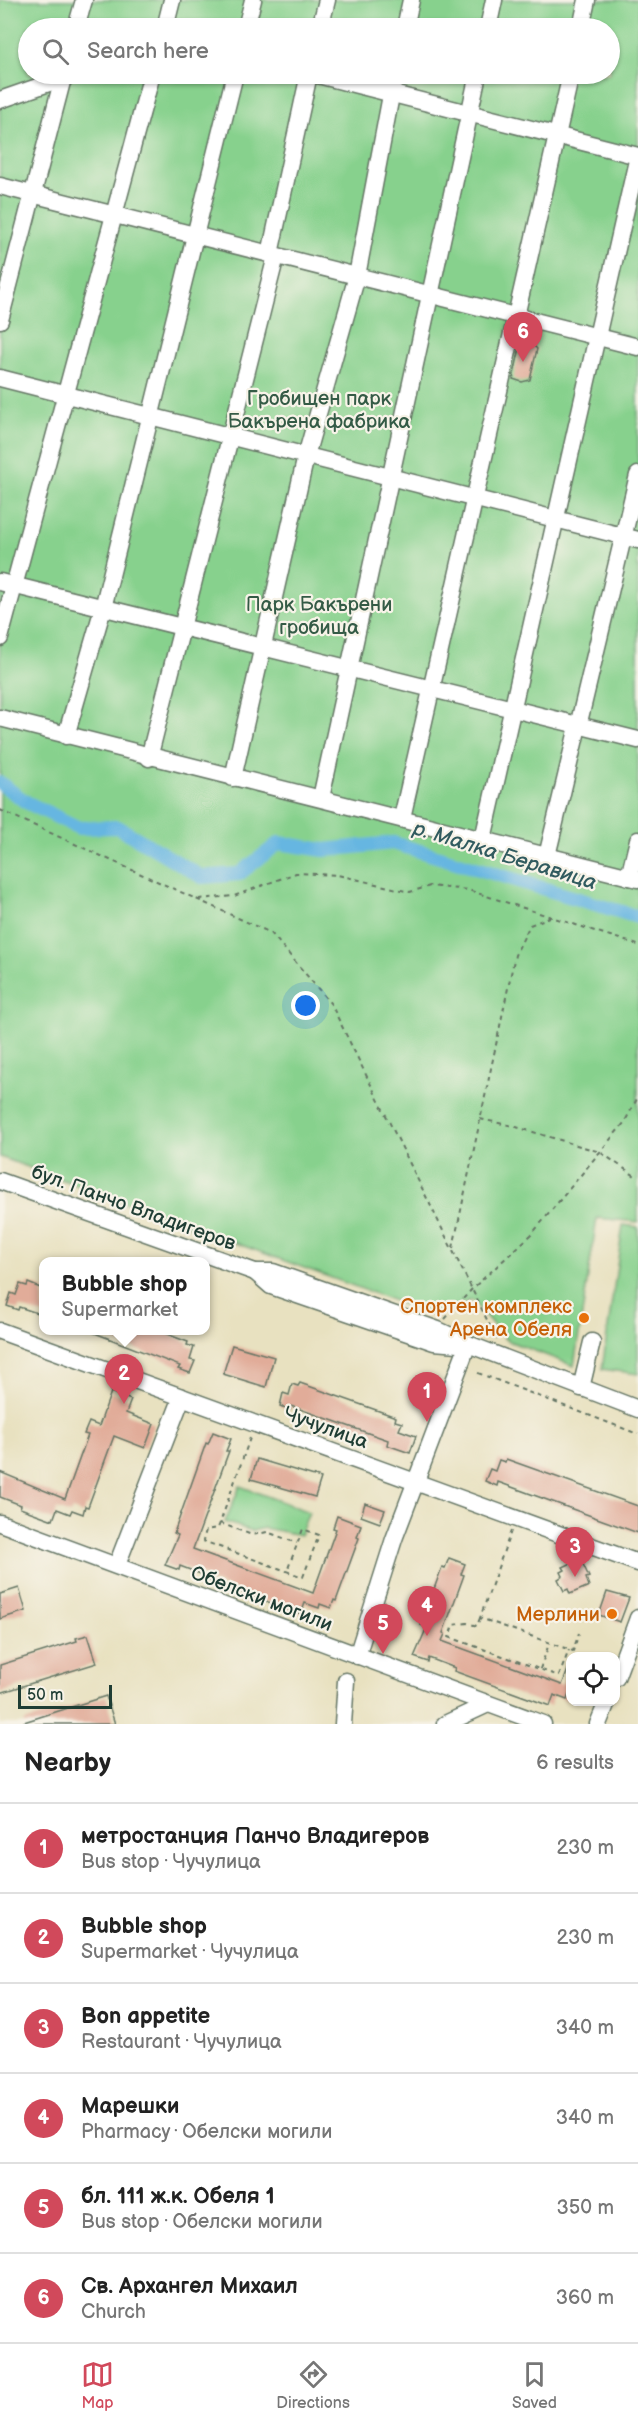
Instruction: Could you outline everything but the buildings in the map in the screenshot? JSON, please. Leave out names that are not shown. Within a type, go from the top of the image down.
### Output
[{"type":"street","points":[[79,18],[84,0]]},
{"type":"street","points":[[168,18],[172,0]]},
{"type":"street","points":[[248,18],[253,0]]},
{"type":"street","points":[[322,18],[327,0]]},
{"type":"street","points":[[407,18],[411,0]]},
{"type":"street","points":[[490,18],[494,0]]},
{"type":"street","points":[[583,18],[587,0]]},
{"type":"street","points":[[0,100],[44,84]]},
{"type":"street","points":[[0,320],[65,84]]},
{"type":"street","points":[[0,638],[7,584],[66,395],[149,84]]},
{"type":"street","points":[[66,736],[103,608],[233,84]]},
{"type":"street","points":[[149,758],[231,437],[273,255],[307,84]]},
{"type":"street","points":[[357,84],[638,156],[483,838]]},
{"type":"street","points":[[233,778],[306,456],[357,276],[393,84]]},
{"type":"street","points":[[321,798],[476,84]]},
{"type":"street","points":[[402,818],[570,84]]},
{"type":"street","points":[[0,186],[638,347]]},
{"type":"street","points":[[0,378],[631,539]]},
{"type":"street","points":[[547,856],[578,726],[631,539],[638,476]]},
{"type":"street","points":[[7,584],[638,741]]},
{"type":"street","points":[[0,718],[149,758],[483,838],[633,878],[638,840]]},
{"type":"street","name":"бул. Панчо Владигеров","points":[[0,1181],[255,1272],[273,1272],[438,1330],[468,1344],[638,1409]]},
{"type":"street","name":"Чучулица","points":[[0,1331],[638,1563]]},
{"type":"street","points":[[581,1388],[592,1342]]},
{"type":"street","points":[[357,1656],[394,1539],[468,1344]]},
{"type":"street","points":[[117,1566],[182,1397]]},
{"type":"street","name":"Обелски могили","points":[[0,1523],[543,1724]]},
{"type":"street","points":[[620,1665],[638,1618]]},
{"type":"street","points":[[343,1724],[346,1681]]},
{"type":"street","points":[[445,1724],[488,1704]]},
{"type":"street","points":[[598,1724],[605,1706]]},
{"type":"path","points":[[0,810],[271,933],[331,1004],[499,1345]]},
{"type":"path","points":[[196,899],[234,896],[296,873],[338,875],[410,892],[430,886],[468,890],[638,945]]},
{"type":"path","points":[[452,1249],[515,955],[530,925],[550,916]]},
{"type":"path","points":[[441,1323],[472,1289],[531,1235],[624,1123],[638,1097]]},
{"type":"path","points":[[480,1119],[513,1126],[600,1152],[638,1178]]},
{"type":"path","points":[[478,1373],[638,1434]]},
{"type":"path","points":[[255,1424],[218,1528],[206,1530],[202,1541],[303,1577],[319,1534],[303,1529],[287,1571]]},
{"type":"path","points":[[516,1518],[477,1626],[467,1623],[453,1625],[449,1637],[559,1676],[568,1650]]},
{"type":"path","points":[[220,1523],[252,1535],[267,1532],[297,1543]]},
{"type":"path","points":[[480,1618],[573,1651],[579,1633]]},
{"type":"path","points":[[540,1669],[550,1643]]},
{"type":"green space","name":"Парк Бакърени гробища","points":[[0,0],[638,0],[638,1222],[597,1218],[574,1366],[506,1340],[472,1300],[433,1315],[0,1157]]},
{"type":"green space","points":[[623,1225],[638,1227],[638,1374],[602,1369]]},
{"type":"green space","points":[[240,1486],[309,1512],[300,1535],[264,1528],[252,1531],[225,1522]]},
{"type":"waterway","name":"р. Малка Беравица","points":[[0,783],[26,802],[79,828],[118,827],[202,877],[239,874],[279,843],[324,850],[393,843],[638,917]]},
{"type":"place","name":"Св. Архангел Михаил","points":[[523,362]]},
{"type":"place","name":"Спортен комплекс Арена Обеля","points":[[584,1318]]},
{"type":"place","name":"Bubble shop","points":[[124,1404]]},
{"type":"place","name":"метростанция Панчо Владигеров","points":[[427,1422]]},
{"type":"place","name":"Bon appetite","points":[[575,1577]]},
{"type":"place","name":"Мерлини","points":[[612,1614]]},
{"type":"place","name":"Марешки","points":[[427,1636]]},
{"type":"place","name":"бл. 111 ж.к. Обеля 1","points":[[383,1654]]},
{"type":"park label","name":"Гробищен парк Бакърена фабрика","points":[[319,410]]}]
